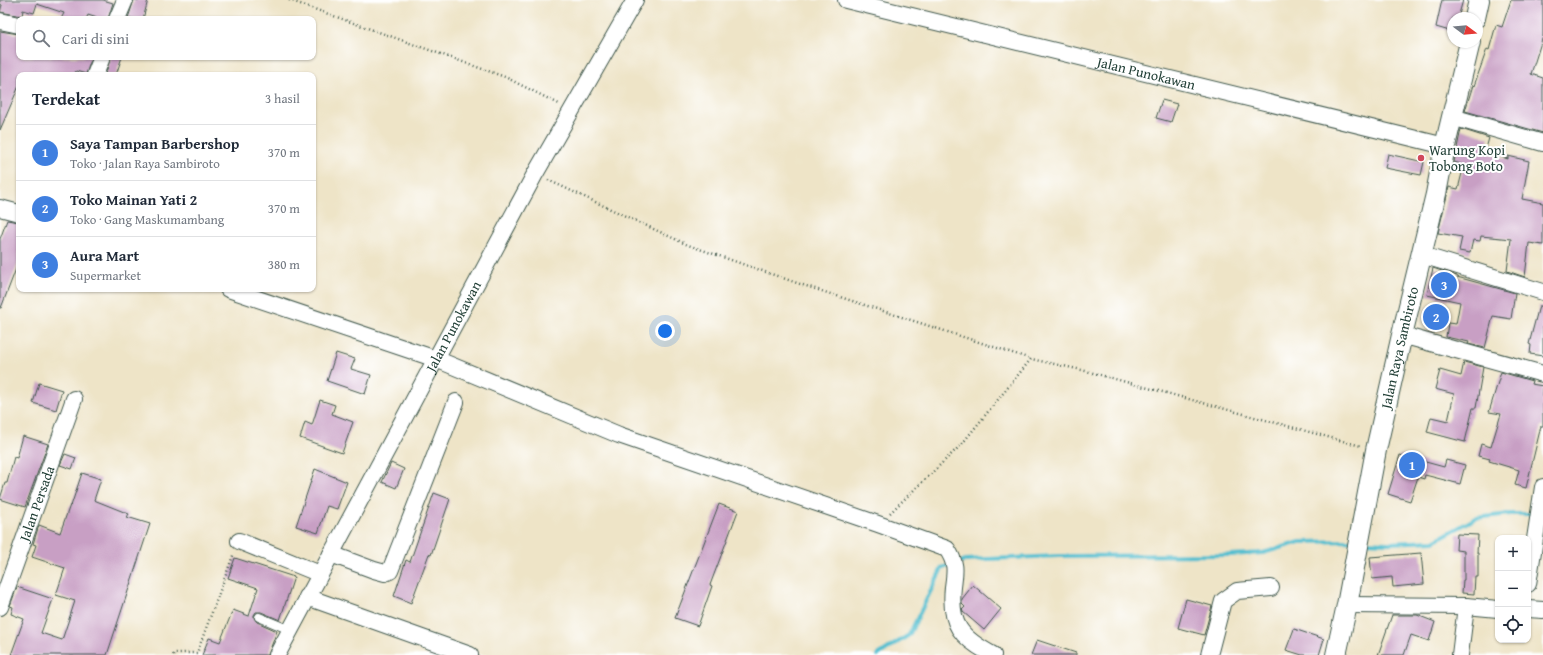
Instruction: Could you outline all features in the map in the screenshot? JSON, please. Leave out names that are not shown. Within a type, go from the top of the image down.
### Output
[{"type":"street","points":[[118,16],[125,0]]},
{"type":"street","name":"Jalan Punokawan","points":[[277,655],[535,174],[635,0]]},
{"type":"street","name":"Jalan Punokawan","points":[[846,0],[1446,146]]},
{"type":"street","points":[[1476,12],[1479,0]]},
{"type":"street","points":[[0,21],[16,24]]},
{"type":"street","name":"Jalan Raya Sambiroto","points":[[1336,655],[1347,605],[1376,450],[1402,335],[1422,256],[1469,48]]},
{"type":"street","points":[[96,72],[101,60]]},
{"type":"street","points":[[1452,117],[1543,143]]},
{"type":"street","points":[[0,208],[16,213]]},
{"type":"street","points":[[1422,256],[1543,292]]},
{"type":"street","points":[[237,292],[436,359],[619,435],[947,549],[954,563],[951,604],[954,618],[961,631],[976,651],[994,655]]},
{"type":"street","points":[[1402,335],[1543,374]]},
{"type":"street","name":"Jalan Persada","points":[[0,607],[74,399]]},
{"type":"street","points":[[331,554],[374,570],[385,573],[390,571],[456,402]]},
{"type":"street","points":[[1530,571],[1542,494]]},
{"type":"street","points":[[239,541],[320,574]]},
{"type":"street","points":[[1209,655],[1223,600],[1237,591],[1270,588]]},
{"type":"street","points":[[308,597],[470,655]]},
{"type":"street","points":[[1347,605],[1466,606],[1495,609]]},
{"type":"street","points":[[1460,655],[1466,606]]},
{"type":"street","points":[[1531,609],[1543,610]]},
{"type":"lane","points":[[259,617],[290,630]]},
{"type":"path","points":[[289,0],[505,77],[572,110]]},
{"type":"path","points":[[535,174],[688,245],[800,284],[1031,359],[1082,370],[1376,450]]},
{"type":"path","points":[[878,524],[961,445],[1031,359]]},
{"type":"path","points":[[173,655],[174,652],[197,653],[239,541]]},
{"type":"building","points":[[0,0],[103,0],[113,3],[109,16],[62,16],[64,13],[37,4],[34,13],[23,10],[22,16],[0,12],[2,5],[0,4]]},
{"type":"building","points":[[134,0],[148,0],[144,16],[129,16]]},
{"type":"building","points":[[1442,0],[1463,0],[1460,12],[1447,12],[1447,30],[1436,27]]},
{"type":"building","points":[[1511,0],[1543,0],[1543,36],[1531,74],[1543,78],[1543,133],[1465,111],[1487,49],[1489,50],[1496,25],[1502,27]]},
{"type":"building","points":[[0,31],[16,34],[16,60],[91,60],[87,72],[16,72],[16,93],[0,130]]},
{"type":"building","points":[[110,60],[121,60],[117,72],[106,72]]},
{"type":"building","points":[[1162,100],[1177,104],[1171,122],[1156,118]]},
{"type":"building","points":[[1461,129],[1489,138],[1485,152],[1508,159],[1508,156],[1529,161],[1522,199],[1543,203],[1543,245],[1529,243],[1525,277],[1507,271],[1511,239],[1481,236],[1480,241],[1473,240],[1470,253],[1459,251],[1462,237],[1438,233],[1449,187],[1458,189],[1464,165],[1454,162]]},
{"type":"building","points":[[1388,154],[1424,162],[1421,175],[1385,168]]},
{"type":"building","points":[[7,220],[16,222],[16,269],[1,308],[0,308],[0,239]]},
{"type":"building","points":[[1433,268],[1457,277],[1515,293],[1511,319],[1493,316],[1485,348],[1468,344],[1469,342],[1446,337],[1448,323],[1456,324],[1460,302],[1427,295]]},
{"type":"building","points":[[1539,306],[1543,306],[1543,356],[1530,354],[1531,345],[1529,344]]},
{"type":"building","points":[[336,353],[355,359],[351,369],[371,375],[365,394],[327,381]]},
{"type":"building","points":[[1464,362],[1483,367],[1476,408],[1473,408],[1465,442],[1427,432],[1431,417],[1448,421],[1454,394],[1435,389],[1440,370],[1461,376]]},
{"type":"building","points":[[1501,372],[1532,381],[1531,384],[1543,386],[1543,426],[1541,426],[1526,488],[1515,485],[1519,470],[1478,456],[1481,444],[1491,447],[1501,414],[1489,412]]},
{"type":"building","points":[[39,383],[62,390],[56,410],[33,403]]},
{"type":"building","points":[[320,400],[335,405],[332,414],[353,422],[342,453],[300,438],[305,422],[312,425]]},
{"type":"building","points":[[23,436],[48,444],[25,507],[0,499],[5,483],[7,483],[14,457],[17,458]]},
{"type":"building","points":[[65,454],[76,458],[72,469],[60,465]]},
{"type":"building","points":[[1400,455],[1444,467],[1446,460],[1465,465],[1460,484],[1425,475],[1424,479],[1418,477],[1410,501],[1388,494]]},
{"type":"building","points":[[391,463],[404,469],[396,488],[382,482]]},
{"type":"building","points":[[315,469],[347,482],[337,509],[327,506],[318,533],[296,526]]},
{"type":"building","points":[[82,473],[101,479],[94,500],[129,514],[127,517],[150,524],[107,655],[11,655],[24,619],[11,614],[13,607],[10,606],[17,587],[53,599],[41,633],[62,640],[75,601],[56,595],[65,568],[32,557],[36,545],[33,544],[39,525],[60,533]]},
{"type":"building","points":[[434,493],[450,499],[431,555],[429,554],[411,603],[394,596],[406,560],[410,562]]},
{"type":"building","points":[[719,504],[738,511],[710,585],[712,586],[698,626],[675,618]]},
{"type":"building","points":[[1457,534],[1478,535],[1478,577],[1475,577],[1474,594],[1462,593],[1464,580],[1464,551],[1456,550]]},
{"type":"building","points":[[1421,553],[1424,584],[1393,587],[1392,577],[1372,579],[1370,557]]},
{"type":"building","points":[[235,558],[294,577],[280,620],[261,612],[256,612],[254,615],[257,622],[277,631],[268,655],[202,655],[209,638],[220,642],[233,610],[249,616],[258,588],[228,578]]},
{"type":"building","points":[[973,585],[1001,609],[984,630],[962,610],[965,607],[962,604],[962,599]]},
{"type":"building","points":[[1186,599],[1212,606],[1204,635],[1178,628]]},
{"type":"building","points":[[1392,615],[1417,615],[1435,622],[1429,641],[1411,635],[1404,655],[1378,655]]},
{"type":"building","points":[[1294,629],[1324,639],[1319,655],[1302,655],[1286,650]]},
{"type":"building","points":[[1037,640],[1076,653],[1076,655],[1031,655]]},
{"type":"waterway","points":[[1365,542],[1388,543],[1434,541],[1476,518],[1510,514],[1535,514]]},
{"type":"waterway","points":[[958,563],[965,560],[1059,556],[1230,555],[1263,553],[1300,542],[1353,541]]},
{"type":"waterway","points":[[878,655],[909,635],[942,568],[951,565]]},
{"type":"place","name":"Warung Kopi Tobong Boto","points":[[1421,158]]},
{"type":"place","name":"Aura Mart","points":[[1444,285]]},
{"type":"place","name":"Toko Mainan Yati 2","points":[[1436,317]]},
{"type":"place","name":"Saya Tampan Barbershop","points":[[1412,465]]}]
